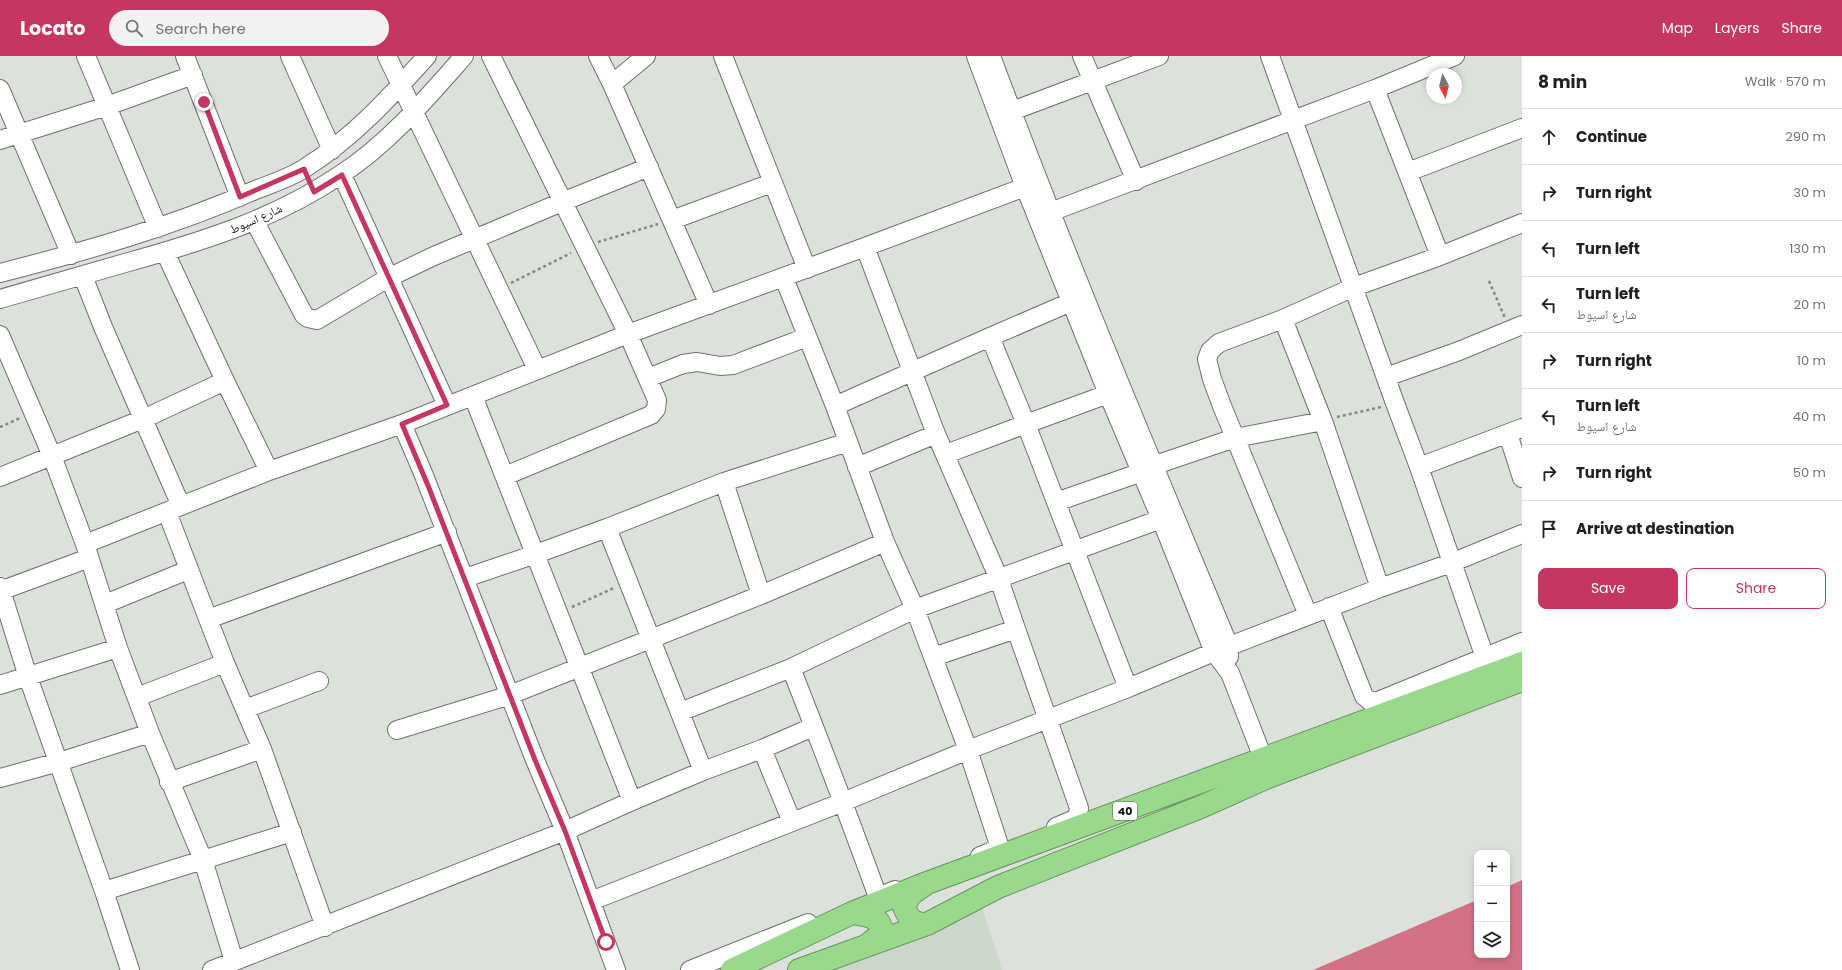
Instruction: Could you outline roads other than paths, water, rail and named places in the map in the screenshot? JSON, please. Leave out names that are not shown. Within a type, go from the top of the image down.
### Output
[{"type":"highway","name":"40","points":[[798,970],[927,924],[998,887],[1203,806],[1265,767],[1488,666],[1522,663]]},
{"type":"highway","name":"40","points":[[732,970],[852,913],[927,883],[1122,812],[1265,767],[1522,680]]},
{"type":"highway","points":[[927,883],[910,895],[904,907],[910,919],[918,924],[927,924]]},
{"type":"highway","points":[[852,913],[868,915],[879,922],[882,927],[881,934],[866,946]]},
{"type":"street","points":[[86,56],[158,228]]},
{"type":"street","points":[[185,56],[240,197]]},
{"type":"street","points":[[290,56],[332,150]]},
{"type":"street","points":[[387,56],[415,111],[498,290],[537,369]]},
{"type":"street","points":[[20,293],[7,272],[71,255],[158,228],[240,197],[304,169],[332,150],[369,119],[427,56]]},
{"type":"street","name":"شارع اسيوط","points":[[0,299],[165,252],[255,222],[314,192],[342,175],[372,151],[415,111],[464,56]]},
{"type":"street","points":[[491,56],[628,334],[657,400],[656,409],[651,415],[505,476]]},
{"type":"street","points":[[598,56],[612,84],[709,305]]},
{"type":"street","points":[[612,84],[646,56]]},
{"type":"street","points":[[723,56],[807,269]]},
{"type":"street","points":[[976,56],[1025,187],[1044,214],[1120,385],[1148,469],[1161,519],[1222,649]]},
{"type":"street","points":[[991,56],[1012,112],[1071,302],[1108,394],[1148,469],[1222,649],[1265,767]]},
{"type":"street","points":[[1082,56],[1136,181]]},
{"type":"street","points":[[1012,112],[1159,56]]},
{"type":"street","points":[[1270,56],[1419,467],[1451,563],[1488,666]]},
{"type":"street","points":[[1044,214],[1136,181],[1293,121],[1456,56]]},
{"type":"street","points":[[0,140],[107,106],[193,75]]},
{"type":"street","points":[[0,89],[71,255]]},
{"type":"street","points":[[1375,89],[1440,256]]},
{"type":"street","points":[[1408,172],[1522,128]]},
{"type":"street","points":[[255,222],[304,315],[308,318],[320,319],[388,278],[474,239],[649,167]]},
{"type":"street","points":[[304,169],[314,192]]},
{"type":"street","points":[[342,175],[447,405]]},
{"type":"street","points":[[672,220],[772,183]]},
{"type":"street","points":[[130,970],[104,891],[28,677],[0,590],[87,551],[174,509],[269,471],[402,424],[628,334],[866,248],[1025,187]]},
{"type":"street","points":[[1308,615],[1235,438],[1208,365],[1210,351],[1219,343],[1283,319],[1354,288],[1522,223]]},
{"type":"street","points":[[690,970],[1077,818],[1079,808],[999,578],[936,434],[866,248]]},
{"type":"street","points":[[165,252],[269,471]]},
{"type":"street","points":[[83,276],[103,327],[143,419],[174,509],[188,570],[225,663],[262,749],[325,927]]},
{"type":"street","points":[[784,278],[835,406],[885,542],[915,609],[968,750],[1000,848]]},
{"type":"street","points":[[835,406],[1071,302]]},
{"type":"street","points":[[1283,319],[1323,421],[1380,588]]},
{"type":"street","points":[[1386,378],[1516,327]]},
{"type":"street","points":[[0,335],[7,372],[32,412],[52,456],[87,551],[118,648],[169,782],[203,860],[234,962]]},
{"type":"street","points":[[648,378],[683,364],[697,362],[720,366],[733,365],[807,337]]},
{"type":"street","points":[[990,338],[1026,424],[1128,688]]},
{"type":"street","points":[[0,477],[143,419],[225,381]]},
{"type":"street","points":[[946,454],[1108,394]]},
{"type":"street","points":[[473,396],[632,801]]},
{"type":"street","points":[[1056,502],[1235,438],[1323,421]]},
{"type":"street","points":[[402,424],[447,532],[510,695],[565,831],[616,970]]},
{"type":"street","points":[[1419,467],[1515,431],[1522,478]]},
{"type":"street","points":[[857,467],[936,434]]},
{"type":"street","points":[[465,578],[536,554],[724,482],[848,442]]},
{"type":"street","points":[[724,482],[761,595]]},
{"type":"street","points":[[680,712],[791,668],[915,609],[1075,549],[1161,519]]},
{"type":"street","points":[[606,528],[703,771]]},
{"type":"street","points":[[208,619],[447,532]]},
{"type":"street","points":[[591,901],[844,802],[968,750],[1128,688],[1308,615],[1451,563],[1522,534]]},
{"type":"street","points":[[397,730],[510,695],[761,595],[885,542]]},
{"type":"street","points":[[105,604],[188,570]]},
{"type":"street","points":[[1329,607],[1364,696],[1371,702],[1488,666],[1522,642]]},
{"type":"street","points":[[933,657],[1016,630]]},
{"type":"street","points":[[0,685],[118,648]]},
{"type":"street","points":[[137,697],[225,663]]},
{"type":"street","points":[[791,668],[813,727],[844,802],[878,897]]},
{"type":"street","points":[[245,710],[319,681]]},
{"type":"street","points":[[212,970],[325,927],[565,831],[703,771],[762,749],[813,727]]},
{"type":"street","points":[[0,778],[59,762],[150,733]]},
{"type":"street","points":[[169,782],[262,749]]},
{"type":"street","points":[[762,749],[792,822]]},
{"type":"street","points":[[104,891],[292,832]]}]
